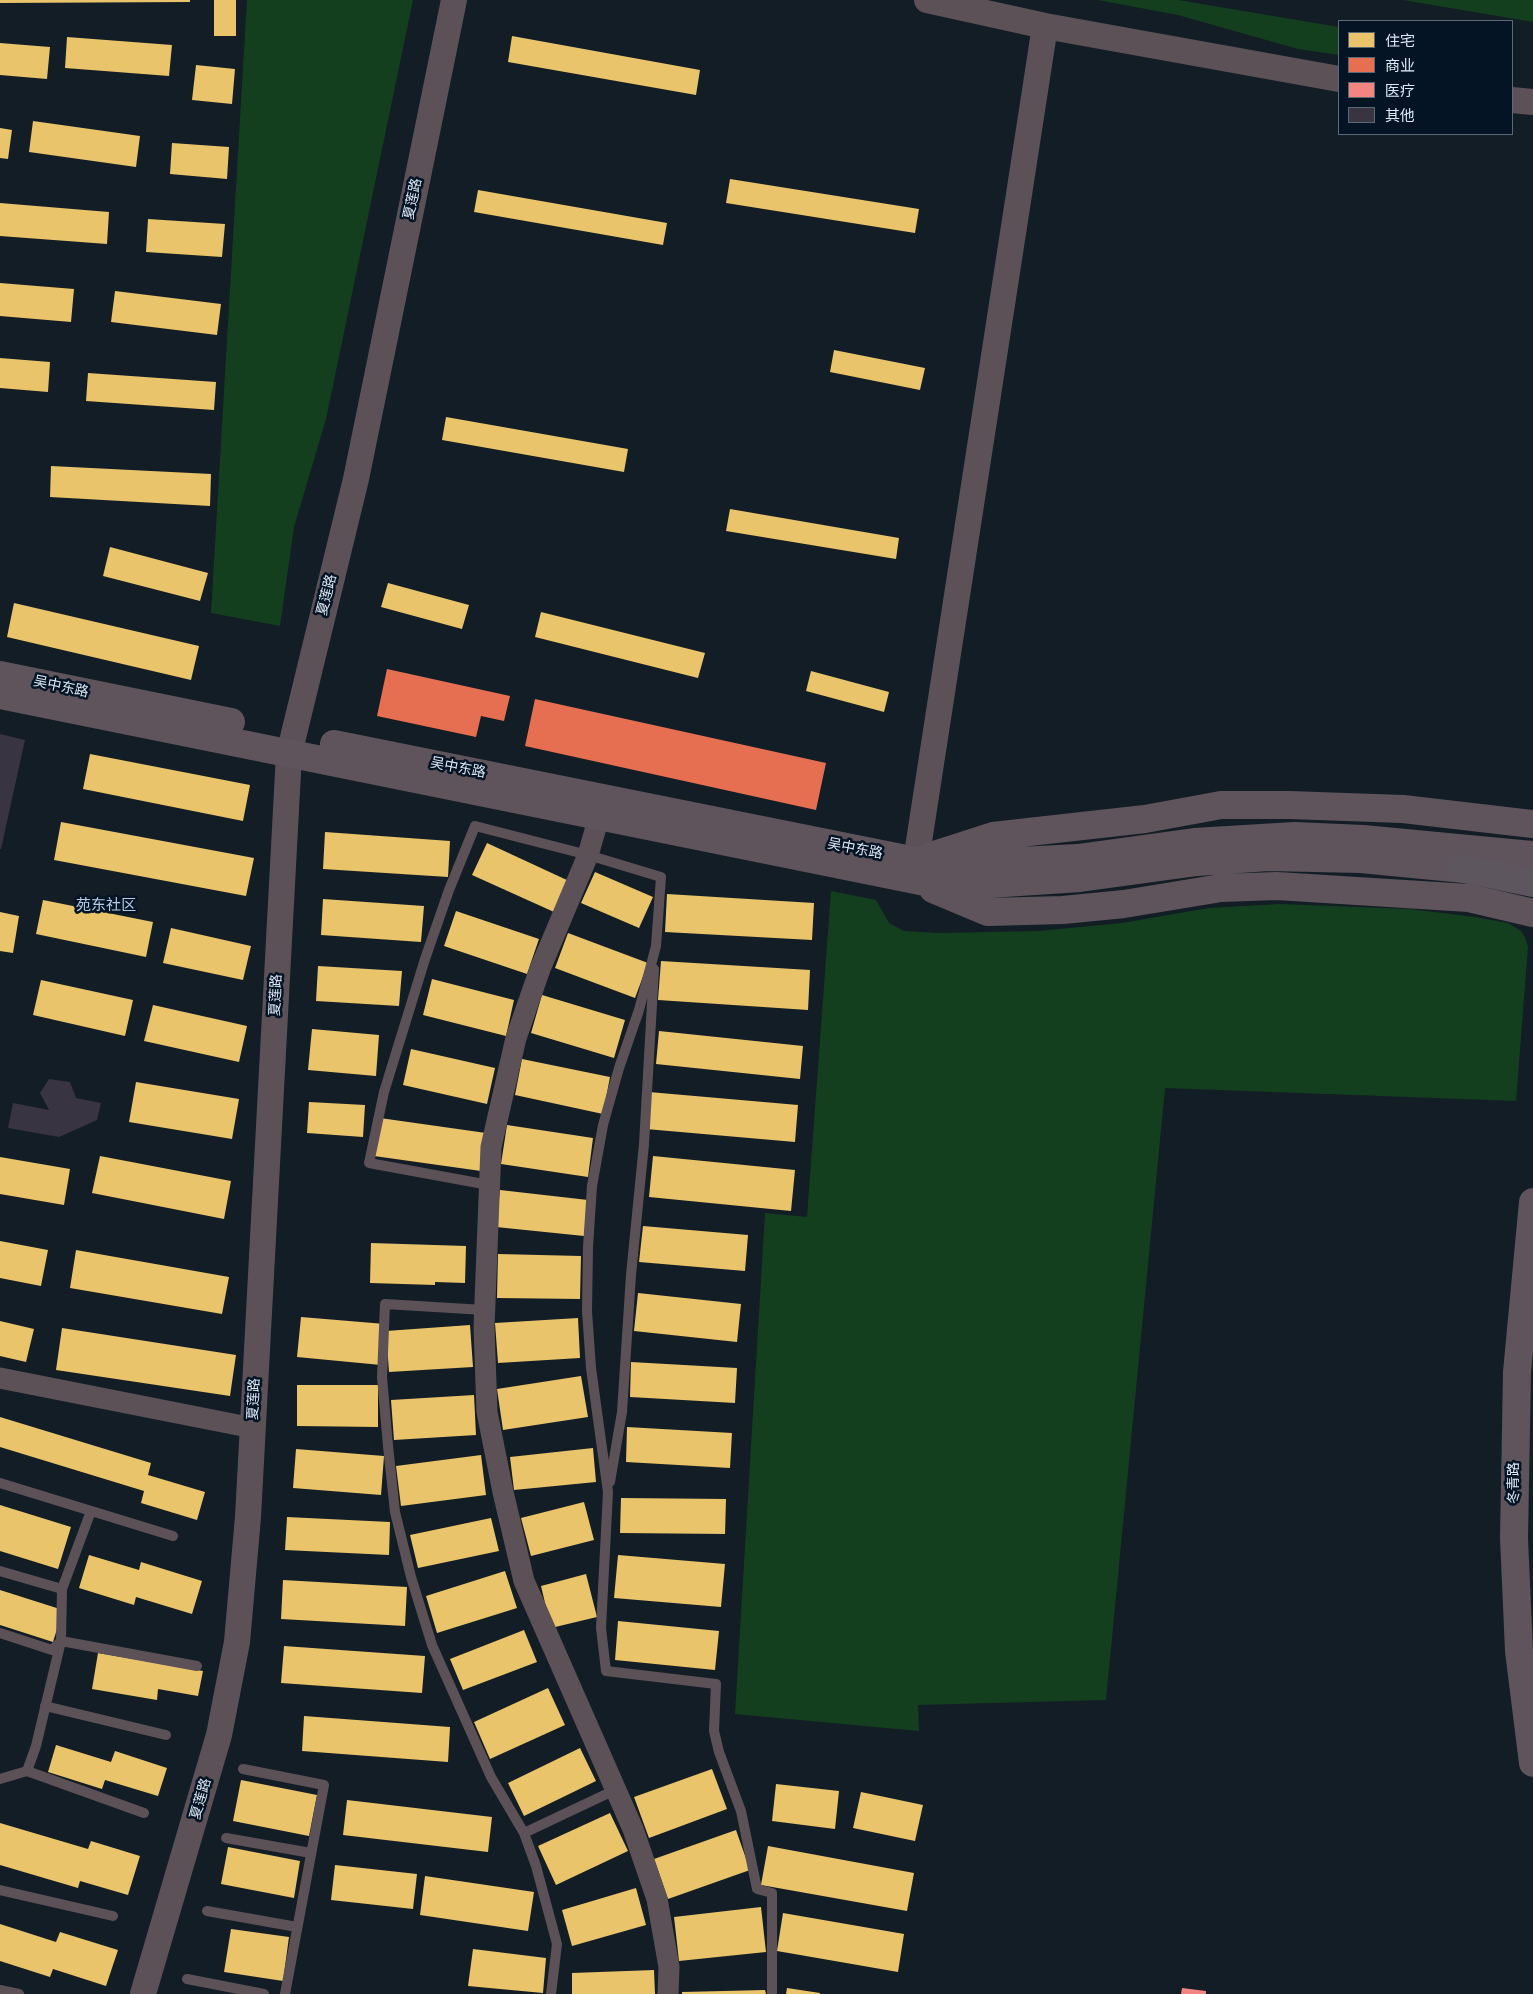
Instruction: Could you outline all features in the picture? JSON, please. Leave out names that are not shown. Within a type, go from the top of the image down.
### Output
[{"type":"highway","points":[[1460,868],[1533,883]]},
{"type":"main road","name":"吴中东路","points":[[0,674],[599,817],[914,871]]},
{"type":"main road","name":"吴中东路","points":[[0,695],[291,744],[914,871]]},
{"type":"main road","points":[[914,871],[993,836],[1145,819],[1221,806],[1289,805],[1403,810],[1533,824]]},
{"type":"main road","points":[[914,871],[960,864],[1228,849],[1319,836],[1533,855]]},
{"type":"main road","points":[[1228,849],[1460,868],[1533,876]]},
{"type":"main road","points":[[914,871],[988,912],[1063,910],[1124,904],[1221,888],[1277,886],[1469,898],[1533,913]]},
{"type":"main road","name":"冬青路","points":[[1533,1202],[1517,1372],[1514,1500],[1520,1651],[1533,1762]]},
{"type":"street","name":"夏莲路","points":[[143,1994],[219,1735],[231,1681],[240,1608],[253,1428],[291,744],[356,479],[454,0]]},
{"type":"street","points":[[927,0],[1045,26],[1338,79]]},
{"type":"street","points":[[914,871],[1045,26]]},
{"type":"street","points":[[1513,100],[1533,102]]},
{"type":"street","points":[[599,817],[588,855],[540,969],[512,1052],[491,1147],[484,1310],[487,1412],[524,1581],[633,1830],[657,1899],[668,1967],[668,1994]]},
{"type":"street","points":[[0,1378],[253,1428]]},
{"type":"lane","points":[[489,1185],[369,1163],[384,1092],[449,890],[475,826],[588,855],[661,877],[644,1144],[631,1275],[622,1412],[608,1492],[601,1628],[606,1672],[716,1684],[714,1731],[719,1752],[741,1811],[757,1889],[772,1893],[772,1994]]},
{"type":"lane","points":[[608,1492],[591,1368],[587,1311],[588,1247],[592,1186],[603,1125],[619,1068],[639,1010],[656,946]]},
{"type":"lane","points":[[484,1310],[385,1304],[383,1387],[395,1512],[410,1577],[432,1646],[491,1777],[524,1833],[536,1866],[557,1944],[551,1994]]},
{"type":"lane","points":[[0,1483],[174,1536]]},
{"type":"lane","points":[[27,1771],[61,1641],[62,1589],[91,1511]]},
{"type":"lane","points":[[0,1571],[62,1589]]},
{"type":"lane","points":[[0,1633],[52,1650],[61,1641]]},
{"type":"lane","points":[[61,1641],[197,1666]]},
{"type":"lane","points":[[45,1706],[166,1735]]},
{"type":"lane","points":[[243,1769],[324,1784],[285,1994]]},
{"type":"lane","points":[[0,1779],[27,1771],[144,1813]]},
{"type":"lane","points":[[524,1833],[615,1790]]},
{"type":"lane","points":[[226,1838],[311,1853]]},
{"type":"lane","points":[[0,1890],[113,1916]]},
{"type":"lane","points":[[207,1911],[297,1927]]},
{"type":"lane","points":[[188,1979],[264,1994]]},
{"type":"lane","points":[[0,1990],[19,1994]]},
{"type":"green space","points":[[247,0],[413,0],[326,419],[294,527],[280,626],[211,613]]},
{"type":"green space","points":[[1098,0],[1178,0],[1338,27],[1338,55],[1298,49],[1178,15]]},
{"type":"green space","points":[[1403,0],[1533,0],[1533,22]]},
{"type":"green space","points":[[831,891],[876,900],[889,923],[904,931],[939,933],[1039,931],[1122,923],[1209,908],[1280,904],[1409,909],[1475,917],[1508,923],[1521,931],[1525,937],[1528,947],[1516,1101],[1165,1088],[1106,1700],[918,1705],[919,1731],[735,1714],[765,1213],[807,1217]]},
{"type":"building: 住宅","points":[[0,0],[190,0],[190,2],[0,3]]},
{"type":"building: 住宅","points":[[214,0],[236,0],[236,36],[214,36]]},
{"type":"building: 住宅","points":[[512,36],[700,70],[696,95],[508,62]]},
{"type":"building: 住宅","points":[[67,37],[172,45],[169,76],[65,68]]},
{"type":"building: 住宅","points":[[0,43],[50,47],[47,79],[0,75]]},
{"type":"building: 住宅","points":[[196,65],[235,69],[232,104],[192,100]]},
{"type":"building: 住宅","points":[[33,121],[140,136],[136,167],[29,152]]},
{"type":"building: 住宅","points":[[0,128],[12,130],[8,159],[0,158]]},
{"type":"building: 住宅","points":[[172,143],[229,147],[227,179],[170,174]]},
{"type":"building: 住宅","points":[[730,179],[919,209],[915,233],[726,203]]},
{"type":"building: 住宅","points":[[478,190],[667,223],[663,245],[474,212]]},
{"type":"building: 住宅","points":[[0,203],[109,212],[107,244],[0,236]]},
{"type":"building: 住宅","points":[[148,219],[225,224],[222,257],[146,252]]},
{"type":"building: 住宅","points":[[0,283],[74,289],[71,322],[0,316]]},
{"type":"building: 住宅","points":[[115,291],[221,304],[217,335],[111,322]]},
{"type":"building: 住宅","points":[[834,350],[925,368],[920,390],[830,372]]},
{"type":"building: 住宅","points":[[0,358],[50,362],[48,392],[0,388]]},
{"type":"building: 住宅","points":[[88,373],[216,382],[214,410],[86,401]]},
{"type":"building: 住宅","points":[[446,417],[628,449],[624,472],[442,440]]},
{"type":"building: 住宅","points":[[51,466],[211,474],[210,506],[50,497]]},
{"type":"building: 住宅","points":[[730,509],[899,538],[896,559],[726,531]]},
{"type":"building: 住宅","points":[[110,547],[208,573],[200,601],[103,576]]},
{"type":"building: 住宅","points":[[388,583],[469,605],[462,629],[381,607]]},
{"type":"building: 住宅","points":[[14,603],[199,646],[191,680],[7,637]]},
{"type":"building: 住宅","points":[[541,612],[705,653],[698,678],[535,637]]},
{"type":"building: 住宅","points":[[811,671],[889,692],[884,712],[806,691]]},
{"type":"building: 住宅","points":[[90,754],[250,785],[243,821],[83,789]]},
{"type":"building: 住宅","points":[[61,822],[254,858],[246,896],[54,860]]},
{"type":"building: 住宅","points":[[325,832],[450,841],[448,877],[323,869]]},
{"type":"building: 住宅","points":[[487,843],[569,881],[554,912],[472,875]]},
{"type":"building: 住宅","points":[[595,872],[653,897],[639,928],[581,903]]},
{"type":"building: 住宅","points":[[667,894],[814,903],[812,940],[665,932]]},
{"type":"building: 住宅","points":[[323,899],[424,906],[421,942],[321,935]]},
{"type":"building: 住宅","points":[[43,900],[153,922],[146,957],[36,934]]},
{"type":"building: 住宅","points":[[456,911],[539,939],[527,974],[444,946]]},
{"type":"building: 住宅","points":[[0,912],[19,916],[13,953],[0,951]]},
{"type":"building: 住宅","points":[[171,928],[251,946],[243,980],[163,963]]},
{"type":"building: 住宅","points":[[568,933],[648,963],[635,998],[555,968]]},
{"type":"building: 住宅","points":[[661,961],[810,970],[808,1010],[658,1000]]},
{"type":"building: 住宅","points":[[318,966],[402,971],[399,1006],[316,1001]]},
{"type":"building: 住宅","points":[[432,979],[514,1000],[506,1036],[423,1015]]},
{"type":"building: 住宅","points":[[41,980],[133,1000],[125,1036],[33,1015]]},
{"type":"building: 住宅","points":[[542,995],[625,1020],[614,1058],[531,1033]]},
{"type":"building: 住宅","points":[[153,1005],[247,1026],[239,1062],[144,1041]]},
{"type":"building: 住宅","points":[[312,1029],[379,1035],[376,1076],[308,1070]]},
{"type":"building: 住宅","points":[[659,1031],[803,1046],[800,1079],[656,1064]]},
{"type":"building: 住宅","points":[[411,1049],[495,1068],[487,1104],[403,1085]]},
{"type":"building: 住宅","points":[[522,1059],[610,1077],[603,1114],[515,1095]]},
{"type":"building: 住宅","points":[[136,1082],[239,1099],[232,1139],[129,1122]]},
{"type":"building: 住宅","points":[[649,1092],[798,1105],[795,1142],[646,1129]]},
{"type":"building: 住宅","points":[[309,1102],[365,1105],[363,1137],[307,1133]]},
{"type":"building: 住宅","points":[[380,1118],[486,1133],[481,1171],[374,1156]]},
{"type":"building: 住宅","points":[[507,1125],[593,1138],[588,1177],[501,1164]]},
{"type":"building: 住宅","points":[[100,1156],[231,1181],[224,1219],[92,1193]]},
{"type":"building: 住宅","points":[[653,1156],[795,1170],[791,1211],[649,1197]]},
{"type":"building: 住宅","points":[[0,1157],[70,1169],[64,1205],[0,1194]]},
{"type":"building: 住宅","points":[[500,1190],[588,1200],[584,1236],[496,1227]]},
{"type":"building: 住宅","points":[[643,1226],[748,1235],[745,1271],[639,1262]]},
{"type":"building: 住宅","points":[[0,1241],[48,1250],[41,1286],[0,1278]]},
{"type":"building: 住宅","points":[[371,1243],[466,1246],[465,1283],[435,1282],[435,1285],[370,1283]]},
{"type":"building: 住宅","points":[[76,1250],[229,1277],[222,1314],[70,1288]]},
{"type":"building: 住宅","points":[[498,1254],[581,1256],[580,1299],[497,1298]]},
{"type":"building: 住宅","points":[[638,1293],[741,1304],[737,1342],[634,1331]]},
{"type":"building: 住宅","points":[[301,1317],[385,1324],[381,1365],[297,1357]]},
{"type":"building: 住宅","points":[[578,1318],[580,1358],[498,1363],[495,1323]]},
{"type":"building: 住宅","points":[[0,1321],[34,1329],[26,1362],[0,1356]]},
{"type":"building: 住宅","points":[[470,1325],[473,1367],[389,1372],[386,1331]]},
{"type":"building: 住宅","points":[[62,1328],[236,1355],[230,1396],[56,1370]]},
{"type":"building: 住宅","points":[[631,1362],[737,1368],[735,1403],[630,1397]]},
{"type":"building: 住宅","points":[[581,1376],[588,1417],[503,1430],[497,1389]]},
{"type":"building: 住宅","points":[[297,1385],[378,1385],[378,1427],[297,1426]]},
{"type":"building: 住宅","points":[[474,1395],[476,1435],[394,1440],[391,1400]]},
{"type":"building: 住宅","points":[[0,1417],[151,1463],[148,1475],[205,1492],[197,1520],[141,1503],[144,1491],[0,1447]]},
{"type":"building: 住宅","points":[[627,1427],[732,1433],[730,1468],[626,1462]]},
{"type":"building: 住宅","points":[[593,1448],[596,1482],[514,1490],[510,1457]]},
{"type":"building: 住宅","points":[[296,1449],[384,1456],[381,1495],[293,1488]]},
{"type":"building: 住宅","points":[[481,1455],[486,1495],[401,1506],[396,1466]]},
{"type":"building: 住宅","points":[[621,1498],[726,1499],[725,1534],[620,1533]]},
{"type":"building: 住宅","points":[[584,1502],[594,1540],[531,1556],[521,1518]]},
{"type":"building: 住宅","points":[[0,1505],[71,1527],[58,1569],[0,1551]]},
{"type":"building: 住宅","points":[[287,1517],[390,1522],[389,1555],[285,1550]]},
{"type":"building: 住宅","points":[[491,1518],[499,1551],[418,1568],[410,1535]]},
{"type":"building: 住宅","points":[[89,1555],[139,1570],[141,1562],[202,1581],[192,1614],[136,1597],[134,1605],[79,1588]]},
{"type":"building: 住宅","points":[[618,1555],[725,1564],[721,1607],[614,1598]]},
{"type":"building: 住宅","points":[[505,1571],[517,1608],[437,1633],[426,1596]]},
{"type":"building: 住宅","points":[[586,1574],[597,1617],[551,1628],[541,1586]]},
{"type":"building: 住宅","points":[[283,1580],[407,1587],[405,1626],[281,1619]]},
{"type":"building: 住宅","points":[[0,1590],[63,1610],[53,1642],[0,1625]]},
{"type":"building: 住宅","points":[[618,1621],[719,1631],[715,1670],[615,1660]]},
{"type":"building: 住宅","points":[[524,1630],[537,1662],[463,1690],[450,1659]]},
{"type":"building: 住宅","points":[[284,1646],[425,1656],[422,1693],[281,1683]]},
{"type":"building: 住宅","points":[[98,1653],[203,1671],[198,1696],[158,1689],[157,1700],[92,1689]]},
{"type":"building: 住宅","points":[[548,1688],[565,1725],[490,1759],[474,1722]]},
{"type":"building: 住宅","points":[[304,1716],[450,1727],[448,1762],[302,1751]]},
{"type":"building: 住宅","points":[[56,1745],[111,1762],[115,1751],[167,1768],[158,1796],[105,1780],[102,1789],[48,1772]]},
{"type":"building: 住宅","points":[[580,1748],[596,1781],[524,1816],[508,1783]]},
{"type":"building: 住宅","points":[[712,1769],[727,1809],[649,1838],[634,1797]]},
{"type":"building: 住宅","points":[[241,1780],[317,1795],[309,1836],[233,1821]]},
{"type":"building: 住宅","points":[[776,1784],[839,1791],[835,1829],[772,1821]]},
{"type":"building: 住宅","points":[[861,1792],[923,1805],[915,1841],[853,1828]]},
{"type":"building: 住宅","points":[[347,1800],[492,1817],[488,1852],[343,1835]]},
{"type":"building: 住宅","points":[[610,1813],[628,1851],[556,1885],[538,1846]]},
{"type":"building: 住宅","points":[[0,1823],[88,1849],[91,1841],[140,1856],[128,1895],[80,1881],[78,1888],[0,1865]]},
{"type":"building: 住宅","points":[[736,1830],[750,1870],[668,1899],[654,1859]]},
{"type":"building: 住宅","points":[[768,1846],[914,1873],[907,1911],[761,1885]]},
{"type":"building: 住宅","points":[[228,1847],[300,1861],[294,1898],[221,1884]]},
{"type":"building: 住宅","points":[[335,1865],[417,1874],[413,1909],[331,1900]]},
{"type":"building: 住宅","points":[[425,1876],[534,1892],[528,1931],[420,1915]]},
{"type":"building: 住宅","points":[[636,1888],[646,1925],[572,1946],[562,1910]]},
{"type":"building: 住宅","points":[[761,1907],[766,1952],[679,1961],[674,1917]]},
{"type":"building: 住宅","points":[[783,1913],[904,1934],[898,1972],[777,1951]]},
{"type":"building: 住宅","points":[[0,1924],[56,1942],[60,1932],[118,1950],[106,1986],[53,1969],[50,1977],[0,1961]]},
{"type":"building: 住宅","points":[[231,1929],[289,1937],[283,1981],[224,1972]]},
{"type":"building: 住宅","points":[[473,1949],[546,1958],[543,1993],[468,1986]]},
{"type":"building: 住宅","points":[[654,1970],[655,1994],[572,1994],[572,1973]]},
{"type":"building: 住宅","points":[[787,1988],[820,1993],[820,1994],[786,1994]]},
{"type":"building: 住宅","points":[[765,1990],[766,1994],[682,1994],[682,1992]]},
{"type":"building: 商业","points":[[387,669],[510,696],[504,721],[481,716],[476,737],[377,716]]},
{"type":"building: 商业","points":[[535,699],[826,763],[816,810],[525,746]]},
{"type":"building: 医疗","points":[[1182,1988],[1206,1991],[1206,1994],[1181,1994]]},
{"type":"building: 其他","points":[[0,734],[25,740],[1,849],[0,849]]},
{"type":"building: 其他","points":[[49,1079],[70,1082],[76,1098],[101,1103],[97,1120],[59,1137],[8,1128],[13,1103],[49,1110],[40,1093]]},
{"type":"district","name":"苑东社区","points":[[106,906]]}]
